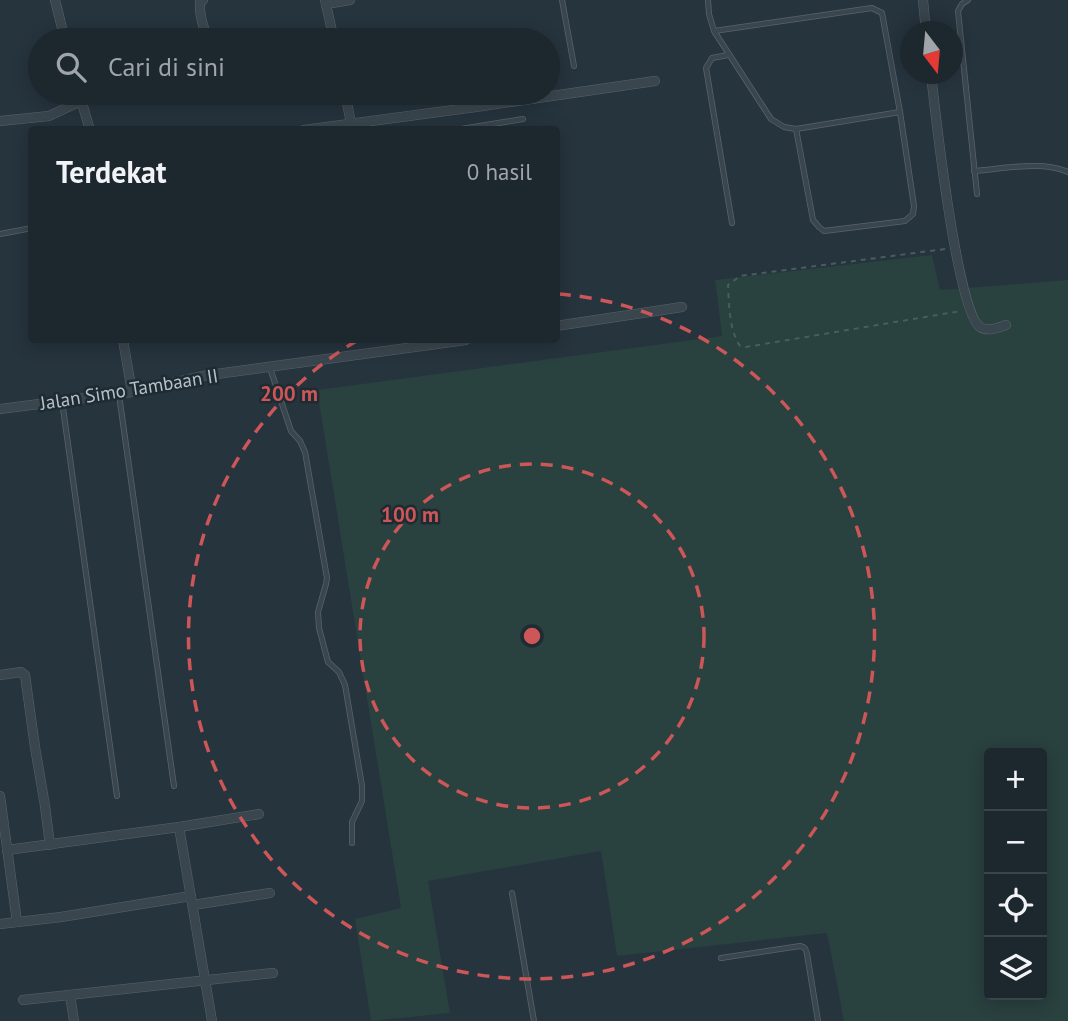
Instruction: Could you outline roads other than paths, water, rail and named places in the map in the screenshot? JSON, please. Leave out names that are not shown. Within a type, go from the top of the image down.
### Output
[{"type":"street","points":[[55,0],[62,28]]},
{"type":"street","points":[[203,0],[199,6],[204,28]]},
{"type":"street","points":[[331,28],[326,2],[350,0]]},
{"type":"street","points":[[923,0],[925,21]]},
{"type":"street","points":[[560,95],[655,81]]},
{"type":"street","points":[[932,84],[955,247],[969,310],[981,328],[990,330],[1006,325]]},
{"type":"street","points":[[0,121],[49,116],[67,105]]},
{"type":"street","points":[[82,105],[89,126]]},
{"type":"street","points":[[350,105],[357,125],[490,105]]},
{"type":"street","points":[[560,325],[682,307]]},
{"type":"street","points":[[124,343],[132,392]]},
{"type":"street","name":"Jalan Simo Tambaan II","points":[[0,409],[132,392],[202,376],[444,343]]},
{"type":"street","points":[[0,675],[20,672],[25,675],[50,845]]},
{"type":"street","points":[[0,796],[17,922]]},
{"type":"street","points":[[7,850],[259,814]]},
{"type":"street","points":[[179,827],[212,1021]]},
{"type":"street","points":[[0,924],[270,893]]},
{"type":"street","points":[[23,1000],[273,973]]},
{"type":"street","points":[[70,995],[74,1021]]},
{"type":"lane","points":[[562,0],[574,66]]},
{"type":"lane","points":[[708,0],[714,31],[728,55],[771,119],[784,127],[796,129],[900,111]]},
{"type":"lane","points":[[968,0],[958,11],[977,194]]},
{"type":"lane","points":[[714,31],[872,8],[882,13],[900,111],[913,214],[905,221],[824,231],[818,227],[813,220],[796,129]]},
{"type":"lane","points":[[728,55],[712,58],[706,68],[732,223]]},
{"type":"lane","points":[[480,126],[523,119]]},
{"type":"lane","points":[[974,171],[1040,166],[1068,172]]},
{"type":"lane","points":[[0,234],[28,229]]},
{"type":"lane","points":[[270,367],[291,431],[305,452],[311,482],[327,578],[318,612],[319,628],[328,662],[339,672],[345,685],[362,786],[362,801],[352,822],[352,843]]},
{"type":"lane","points":[[118,394],[174,786]]},
{"type":"lane","points":[[62,400],[117,796]]},
{"type":"lane","points":[[512,893],[534,1021]]},
{"type":"lane","points":[[721,958],[804,947],[807,949],[818,1021]]}]
